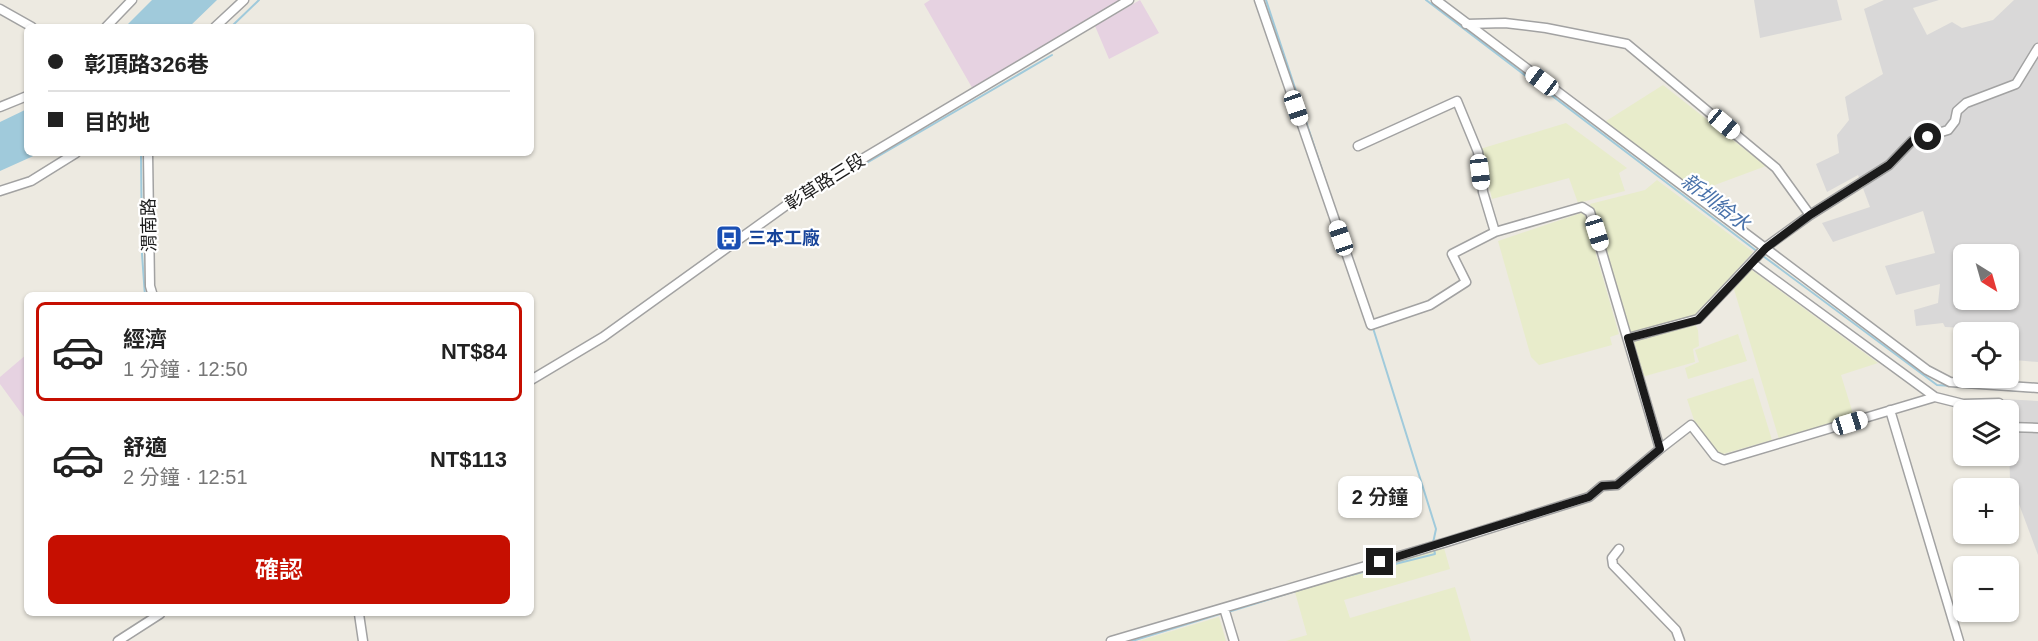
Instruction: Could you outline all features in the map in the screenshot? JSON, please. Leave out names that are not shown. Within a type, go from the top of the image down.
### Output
[{"type":"street","points":[[109,24],[132,0]]},
{"type":"street","points":[[218,24],[244,0]]},
{"type":"street","name":"彰草路三段","points":[[534,378],[603,337],[795,199],[1130,0]]},
{"type":"street","points":[[1259,0],[1371,325],[1430,305],[1466,282],[1452,254],[1495,232],[1582,207],[1590,212],[1660,449]]},
{"type":"street","points":[[1436,0],[1760,254],[1935,397],[1953,401]]},
{"type":"street","points":[[0,9],[27,24]]},
{"type":"street","points":[[1465,24],[1505,23],[1546,28],[1627,44],[1776,168],[1810,215]]},
{"type":"street","points":[[1628,338],[1698,320],[1760,254],[1810,215],[1889,165],[1912,141],[1948,130],[1955,121],[1957,111],[1966,103],[2016,84],[2038,48]]},
{"type":"street","points":[[0,107],[24,97]]},
{"type":"street","points":[[1358,146],[1457,101],[1478,152],[1483,192],[1495,232]]},
{"type":"street","points":[[0,191],[31,181],[71,156]]},
{"type":"street","name":"渭南路","points":[[148,156],[152,292]]},
{"type":"street","points":[[1760,254],[1939,377],[1950,382],[2038,388]]},
{"type":"street","points":[[1111,641],[1589,497],[1602,486],[1617,485],[1691,425],[1715,456],[1725,460],[1935,397]]},
{"type":"street","points":[[1890,410],[1959,641]]},
{"type":"street","points":[[2019,427],[2038,428]]},
{"type":"street","points":[[1618,549],[1612,558],[1613,565],[1676,630],[1680,641]]},
{"type":"street","points":[[1224,608],[1234,641]]},
{"type":"street","points":[[118,641],[157,616]]},
{"type":"street","points":[[360,616],[363,641]]},
{"type":"shaded area","points":[[930,0],[1131,0],[974,91],[924,4]]},
{"type":"shaded area","points":[[1140,0],[1159,33],[1109,59],[1095,26]]},
{"type":"shaded area","points":[[1754,0],[1837,0],[1842,20],[1760,38]]},
{"type":"shaded area","points":[[1884,0],[1939,0],[1913,8],[1927,35],[1952,22],[1962,28],[1993,20],[2014,0],[2038,0],[2038,362],[2019,360],[2019,322],[1953,322],[1953,327],[1945,327],[1943,323],[1916,326],[1914,310],[1938,303],[1940,284],[1896,295],[1885,266],[1935,253],[1923,211],[1833,242],[1822,223],[1870,207],[1858,175],[1827,192],[1816,164],[1839,153],[1837,135],[1849,120],[1845,97],[1883,74],[1864,9]]},
{"type":"shaded area","points":[[24,357],[24,417],[0,384],[0,377]]},
{"type":"shaded area","points":[[2003,399],[2038,401],[2038,555],[2019,504],[2019,478],[2010,478],[2010,466],[2019,466],[2019,400]]},
{"type":"green space","points":[[1663,85],[1766,166],[1696,192],[1603,123]]},
{"type":"green space","points":[[1566,123],[1627,168],[1619,173],[1625,191],[1578,203],[1569,178],[1492,199],[1480,149]]},
{"type":"green space","points":[[1657,180],[1753,252],[1695,317],[1630,334],[1590,204],[1645,190]]},
{"type":"green space","points":[[1584,212],[1619,334],[1610,337],[1612,345],[1539,365],[1531,357],[1498,241]]},
{"type":"green space","points":[[1749,268],[1878,363],[1841,375],[1854,417],[1779,439],[1733,286]]},
{"type":"green space","points":[[1695,324],[1698,330],[1699,346],[1693,349],[1695,362],[1642,377],[1632,340]]},
{"type":"green space","points":[[1738,334],[1747,361],[1688,379],[1685,368],[1699,362],[1695,350]]},
{"type":"green space","points":[[1753,378],[1772,440],[1716,456],[1695,423],[1687,399]]},
{"type":"green space","points":[[1444,548],[1450,569],[1344,600],[1350,618],[1455,587],[1471,641],[1286,641],[1307,635],[1295,592]]},
{"type":"green space","points":[[1219,617],[1226,641],[1139,641]]},
{"type":"water","points":[[152,0],[217,0],[192,24],[128,24]]},
{"type":"water","points":[[24,110],[24,156],[33,156],[0,171],[0,122]]},
{"type":"waterway","points":[[234,24],[259,0]]},
{"type":"waterway","points":[[1266,0],[1327,185]]},
{"type":"waterway","name":"新圳給水","points":[[1426,0],[1758,252]]},
{"type":"waterway","points":[[858,168],[1052,55]]},
{"type":"waterway","points":[[141,156],[145,292]]},
{"type":"waterway","name":"新圳給水","points":[[1763,256],[1937,385],[2038,392]]},
{"type":"waterway","points":[[1373,328],[1436,529],[1433,543]]},
{"type":"waterway","points":[[1228,612],[1335,579],[1435,554],[1434,549]]},
{"type":"waterway","points":[[1132,641],[1223,613]]},
{"type":"place","name":"三本工廠","points":[[729,238]]},
{"type":"route","points":[[1380,562],[1589,497],[1602,486],[1617,485],[1660,449],[1628,338],[1698,320],[1766,248],[1810,215],[1889,165],[1916,138],[1928,137]]}]
